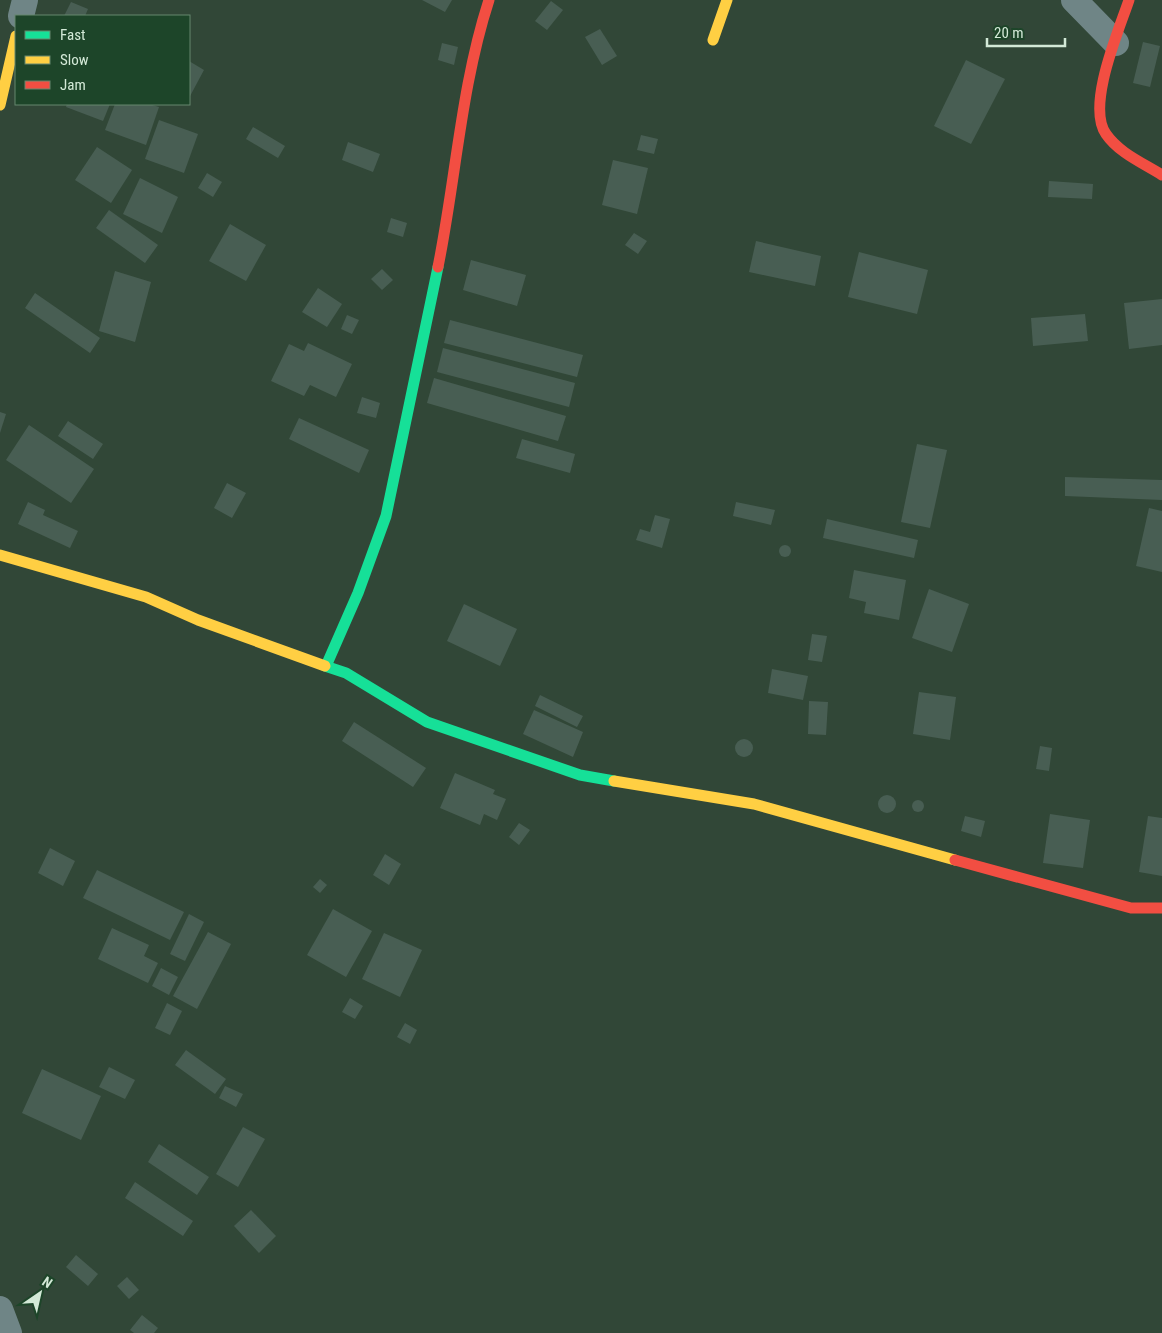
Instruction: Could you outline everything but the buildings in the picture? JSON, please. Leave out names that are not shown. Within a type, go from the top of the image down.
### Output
[{"type":"street","points":[[21,15],[25,0]]},
{"type":"street","points":[[326,666],[358,593],[386,516],[448,216],[454,165],[475,43],[489,0]]},
{"type":"street","points":[[712,40],[727,0]]},
{"type":"street","points":[[1074,0],[1116,43]]},
{"type":"street","points":[[1129,0],[1100,96],[1098,116],[1104,132],[1124,152],[1162,175]]},
{"type":"street","points":[[0,105],[15,40]]},
{"type":"street","points":[[0,555],[146,597],[198,620],[346,673],[427,722],[580,775],[754,804],[1131,908],[1162,908]]},
{"type":"street","points":[[0,1309],[9,1333]]},
{"type":"traffic: fast","points":[[326,666],[358,593],[386,516],[438,267]]},
{"type":"traffic: fast","points":[[325,666],[346,673],[427,722],[580,775],[614,781]]},
{"type":"traffic: slow","points":[[713,40],[727,0]]},
{"type":"traffic: slow","points":[[0,105],[15,40]]},
{"type":"traffic: slow","points":[[0,555],[146,597],[198,620],[325,666]]},
{"type":"traffic: slow","points":[[614,781],[754,804],[955,860]]},
{"type":"traffic: jam","points":[[438,267],[465,99],[489,0]]},
{"type":"traffic: jam","points":[[1129,0],[1106,68],[1100,105],[1101,121],[1111,141],[1132,157],[1162,175]]},
{"type":"traffic: jam","points":[[955,860],[1131,908],[1162,908]]}]
